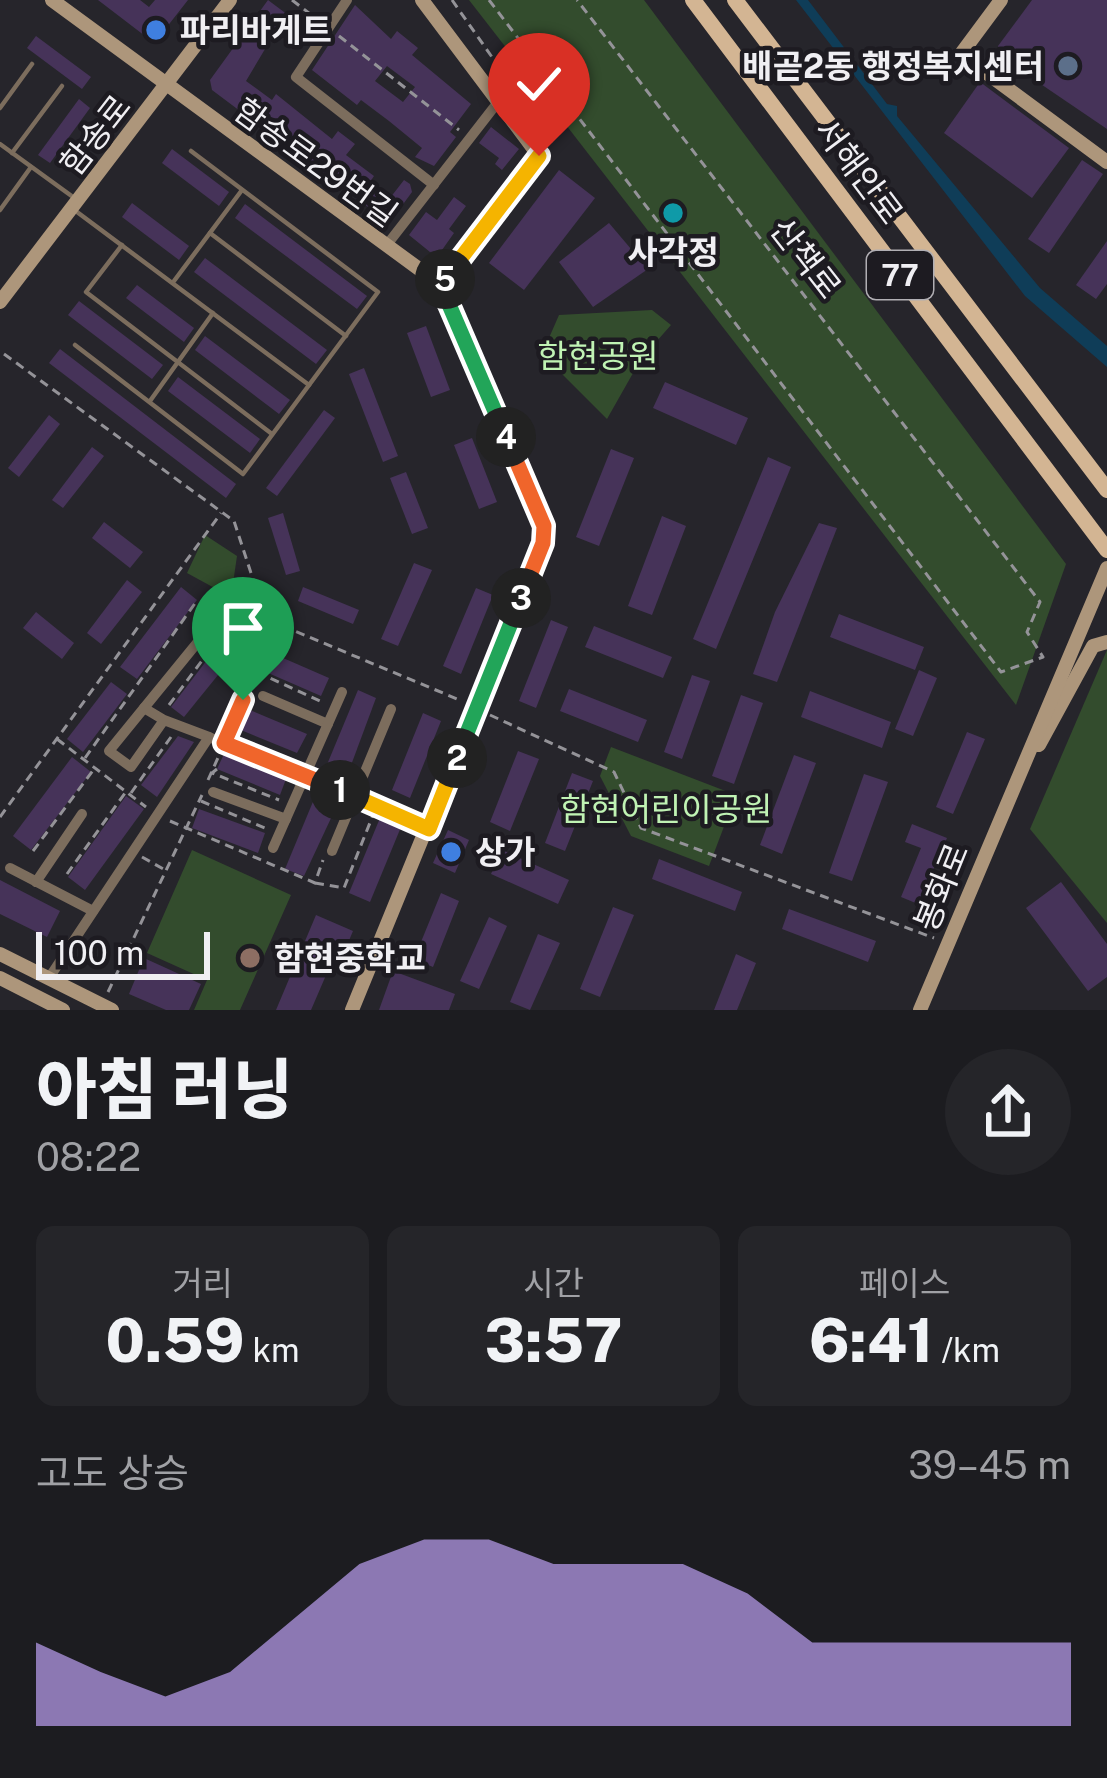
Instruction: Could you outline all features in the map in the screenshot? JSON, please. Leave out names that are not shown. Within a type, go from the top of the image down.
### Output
[{"type":"main road","name":"서해안로","points":[[693,0],[1107,550]]},
{"type":"main road","name":"서해안로","points":[[735,0],[1107,490]]},
{"type":"street","name":"함송로29번길","points":[[52,0],[441,286]]},
{"type":"street","name":"함송로","points":[[0,302],[230,0]]},
{"type":"street","points":[[347,0],[296,77],[434,185]]},
{"type":"street","points":[[352,1010],[543,543],[544,526],[441,286],[539,156],[422,0]]},
{"type":"street","points":[[1001,0],[962,54],[1107,161]]},
{"type":"street","points":[[386,246],[498,102]]},
{"type":"street","points":[[1083,458],[1107,461]]},
{"type":"street","name":"봉화로","points":[[920,1010],[1107,568]]},
{"type":"street","points":[[164,720],[130,767],[109,751],[206,632]]},
{"type":"street","name":"봉화로","points":[[1013,785],[1093,646],[1107,642]]},
{"type":"street","points":[[273,848],[342,692]]},
{"type":"street","points":[[262,696],[328,724]]},
{"type":"street","points":[[144,708],[429,829]]},
{"type":"street","points":[[332,851],[391,709]]},
{"type":"street","points":[[49,978],[209,737]]},
{"type":"street","points":[[213,793],[286,819]]},
{"type":"street","points":[[36,882],[82,814]]},
{"type":"street","points":[[10,868],[93,910]]},
{"type":"street","points":[[0,954],[112,1010]]},
{"type":"street","points":[[0,978],[64,1010]]},
{"type":"lane","points":[[0,108],[32,64]]},
{"type":"lane","points":[[12,153],[62,86]]},
{"type":"lane","points":[[0,144],[122,245],[309,385]]},
{"type":"lane","points":[[75,345],[242,474],[378,292],[190,151]]},
{"type":"lane","points":[[0,210],[31,167]]},
{"type":"lane","points":[[172,283],[242,190]]},
{"type":"lane","points":[[210,233],[346,336]]},
{"type":"lane","points":[[122,245],[86,292],[272,434]]},
{"type":"lane","points":[[149,402],[213,314]]},
{"type":"lane","points":[[64,1010],[71,989]]},
{"type":"path","points":[[292,0],[470,138]]},
{"type":"path","points":[[452,0],[555,147]]},
{"type":"path","name":"산책로","points":[[489,0],[1001,672],[1043,657],[1028,632],[1040,602],[577,0]]},
{"type":"path","points":[[4,354],[234,521],[266,620],[462,701]]},
{"type":"path","points":[[0,817],[221,512]]},
{"type":"path","points":[[84,760],[196,602]]},
{"type":"path","points":[[169,705],[234,622],[267,644]]},
{"type":"path","points":[[107,994],[214,771],[275,623]]},
{"type":"path","points":[[255,671],[320,701]]},
{"type":"path","points":[[490,715],[614,772],[641,828],[934,938]]},
{"type":"path","points":[[67,874],[178,726]]},
{"type":"path","points":[[57,739],[157,815]]},
{"type":"path","points":[[33,851],[95,768]]},
{"type":"path","points":[[214,771],[279,800]]},
{"type":"path","points":[[200,800],[267,829]]},
{"type":"path","points":[[315,884],[344,888],[376,809]]},
{"type":"path","points":[[132,852],[167,871]]},
{"type":"green space","points":[[469,0],[644,0],[1066,564],[1016,705]]},
{"type":"green space","name":"함현공원","points":[[652,310],[671,325],[641,359],[607,419],[542,354],[559,315]]},
{"type":"green space","points":[[205,535],[237,556],[231,597],[187,573]]},
{"type":"green space","points":[[1107,650],[1107,923],[1030,829]]},
{"type":"green space","name":"함현어린이공원","points":[[611,747],[736,795],[709,866],[631,836],[600,776]]},
{"type":"green space","points":[[192,850],[291,895],[240,1010],[194,1010],[207,980],[147,953]]},
{"type":"water","points":[[796,0],[808,0],[887,104],[897,106],[897,116],[1040,288],[1107,346],[1107,367],[1025,296]]},
{"type":"building","points":[[98,0],[140,0],[149,7],[155,0],[188,0],[159,37],[149,39]]},
{"type":"building","points":[[268,0],[308,30],[296,45],[282,33],[275,42],[271,39],[246,81],[272,100],[276,94],[332,139],[338,131],[355,144],[346,155],[374,176],[370,182],[390,198],[404,180],[410,184],[412,192],[393,218],[384,219],[212,90],[210,80]]},
{"type":"building","points":[[1032,0],[1107,0],[1107,129],[1001,57],[998,46]]},
{"type":"building","points":[[355,5],[391,39],[397,31],[418,48],[412,55],[471,104],[450,132],[456,137],[434,166],[415,157],[422,148],[389,121],[361,100],[357,105],[312,70]],"holes":[[[387,66],[415,87],[403,102],[375,81]]]},
{"type":"building","points":[[36,36],[91,77],[82,89],[27,48]]},
{"type":"building","points":[[980,82],[1069,148],[1032,198],[944,133]]},
{"type":"building","points":[[79,99],[90,108],[50,163],[38,155]]},
{"type":"building","points":[[491,127],[519,149],[502,170],[495,164],[499,158],[479,143]]},
{"type":"building","points":[[172,149],[229,192],[219,206],[162,163]]},
{"type":"building","points":[[1082,160],[1103,174],[1049,253],[1028,239]]},
{"type":"building","points":[[559,170],[595,198],[524,290],[489,263]]},
{"type":"building","points":[[454,197],[466,206],[449,229],[454,233],[442,250],[430,252],[409,235],[426,212],[437,220]]},
{"type":"building","points":[[132,203],[189,246],[179,260],[122,217]]},
{"type":"building","points":[[245,204],[367,296],[357,309],[235,218]]},
{"type":"building","points":[[609,223],[648,269],[593,307],[559,262]]},
{"type":"building","points":[[1107,241],[1107,284],[1096,299],[1076,285]]},
{"type":"building","points":[[205,258],[327,350],[316,364],[194,272]]},
{"type":"building","points":[[137,285],[194,328],[184,342],[126,298]]},
{"type":"building","points":[[79,301],[163,365],[152,379],[68,315]]},
{"type":"building","points":[[426,326],[450,390],[431,397],[407,333]]},
{"type":"building","points":[[205,336],[290,400],[279,414],[195,350]]},
{"type":"building","points":[[60,349],[236,484],[226,498],[49,363]]},
{"type":"building","points":[[364,368],[398,456],[383,462],[349,374]]},
{"type":"building","points":[[178,377],[260,439],[250,453],[168,391]]},
{"type":"building","points":[[665,382],[748,418],[736,445],[653,408]]},
{"type":"building","points":[[324,410],[335,418],[277,496],[266,488]]},
{"type":"building","points":[[49,415],[60,424],[19,477],[8,468]]},
{"type":"building","points":[[472,438],[497,502],[479,509],[454,445]]},
{"type":"building","points":[[92,447],[104,456],[63,508],[52,500]]},
{"type":"building","points":[[611,449],[634,458],[599,546],[576,537]]},
{"type":"building","points":[[768,457],[791,467],[716,649],[693,639]]},
{"type":"building","points":[[406,472],[428,528],[412,534],[390,478]]},
{"type":"building","points":[[283,513],[300,571],[286,575],[268,518]]},
{"type":"building","points":[[662,516],[686,526],[652,615],[628,606]]},
{"type":"building","points":[[104,522],[143,552],[130,568],[92,538]]},
{"type":"building","points":[[819,523],[837,528],[777,682],[753,674],[775,612]]},
{"type":"building","points":[[414,563],[432,570],[398,646],[381,639]]},
{"type":"building","points":[[127,580],[142,592],[101,644],[87,633]]},
{"type":"building","points":[[181,587],[197,600],[137,679],[120,667]]},
{"type":"building","points":[[303,587],[359,610],[353,624],[298,601]]},
{"type":"building","points":[[476,588],[493,595],[461,674],[443,666]]},
{"type":"building","points":[[36,612],[74,643],[62,659],[23,628]]},
{"type":"building","points":[[839,614],[924,647],[915,670],[830,637]]},
{"type":"building","points":[[551,620],[568,627],[536,708],[519,701]]},
{"type":"building","points":[[233,626],[248,638],[184,717],[171,707]]},
{"type":"building","points":[[594,626],[672,657],[663,678],[585,647]]},
{"type":"building","points":[[267,651],[329,678],[321,696],[259,669]]},
{"type":"building","points":[[919,670],[937,678],[913,736],[895,729]]},
{"type":"building","points":[[692,675],[710,681],[682,759],[664,752]]},
{"type":"building","points":[[111,682],[127,694],[83,752],[67,739]]},
{"type":"building","points":[[569,689],[647,720],[638,742],[560,711]]},
{"type":"building","points":[[358,690],[376,698],[347,776],[326,767]]},
{"type":"building","points":[[810,691],[891,722],[882,748],[801,717]]},
{"type":"building","points":[[741,695],[763,703],[734,784],[712,776]]},
{"type":"building","points":[[245,708],[307,734],[297,753],[236,728]]},
{"type":"building","points":[[423,713],[441,721],[410,798],[392,790]]},
{"type":"building","points":[[967,732],[985,739],[953,814],[936,807]]},
{"type":"building","points":[[178,736],[194,742],[157,797],[141,785]]},
{"type":"building","points":[[518,751],[539,759],[510,831],[490,822]]},
{"type":"building","points":[[224,754],[286,779],[280,795],[217,769]]},
{"type":"building","points":[[794,755],[816,763],[782,854],[760,845]]},
{"type":"building","points":[[72,757],[91,772],[31,850],[13,836]]},
{"type":"building","points":[[572,773],[593,781],[565,851],[545,843]]},
{"type":"building","points":[[864,774],[888,782],[852,881],[829,873]]},
{"type":"building","points":[[317,792],[339,801],[304,876],[285,869]]},
{"type":"building","points":[[126,796],[144,809],[85,890],[68,877]]},
{"type":"building","points":[[199,809],[265,833],[258,853],[192,828]]},
{"type":"building","points":[[380,818],[401,827],[370,902],[349,893]]},
{"type":"building","points":[[912,824],[947,838],[918,904],[901,897],[921,848],[905,842]]},
{"type":"building","name":"상가","points":[[448,830],[469,840],[455,873],[433,863]]},
{"type":"building","points":[[502,850],[569,880],[558,904],[491,874]]},
{"type":"building","points":[[659,859],[742,892],[735,911],[652,879]]},
{"type":"building","points":[[0,880],[60,911],[47,937],[0,914]]},
{"type":"building","points":[[1061,882],[1107,944],[1107,977],[1088,991],[1026,908]]},
{"type":"building","points":[[441,893],[459,901],[433,967],[414,959]]},
{"type":"building","points":[[613,907],[634,915],[600,997],[580,989]]},
{"type":"building","points":[[789,909],[876,941],[868,962],[782,929]]},
{"type":"building","name":"함현중학교","points":[[316,915],[353,931],[340,962],[333,959],[311,1010],[276,1010]]},
{"type":"building","points":[[489,917],[507,926],[479,989],[460,981]]},
{"type":"building","points":[[538,934],[560,943],[530,1010],[510,1002]]},
{"type":"building","points":[[736,954],[756,963],[737,1010],[714,1010]]},
{"type":"building","points":[[144,958],[201,984],[189,1010],[166,1010],[129,994]]},
{"type":"building","points":[[393,971],[455,994],[449,1010],[379,1010]]},
{"type":"place","name":"파리바게트","points":[[156,30]]},
{"type":"place","name":"배곧2동 행정복지센터","points":[[1068,66]]},
{"type":"place","name":"사각정","points":[[673,213]]},
{"type":"place","name":"상가","points":[[451,852]]},
{"type":"place","name":"함현중학교","points":[[250,958]]},
{"type":"route","points":[[243,700],[224,743],[429,829],[543,543],[544,526],[441,286],[539,156]]}]
